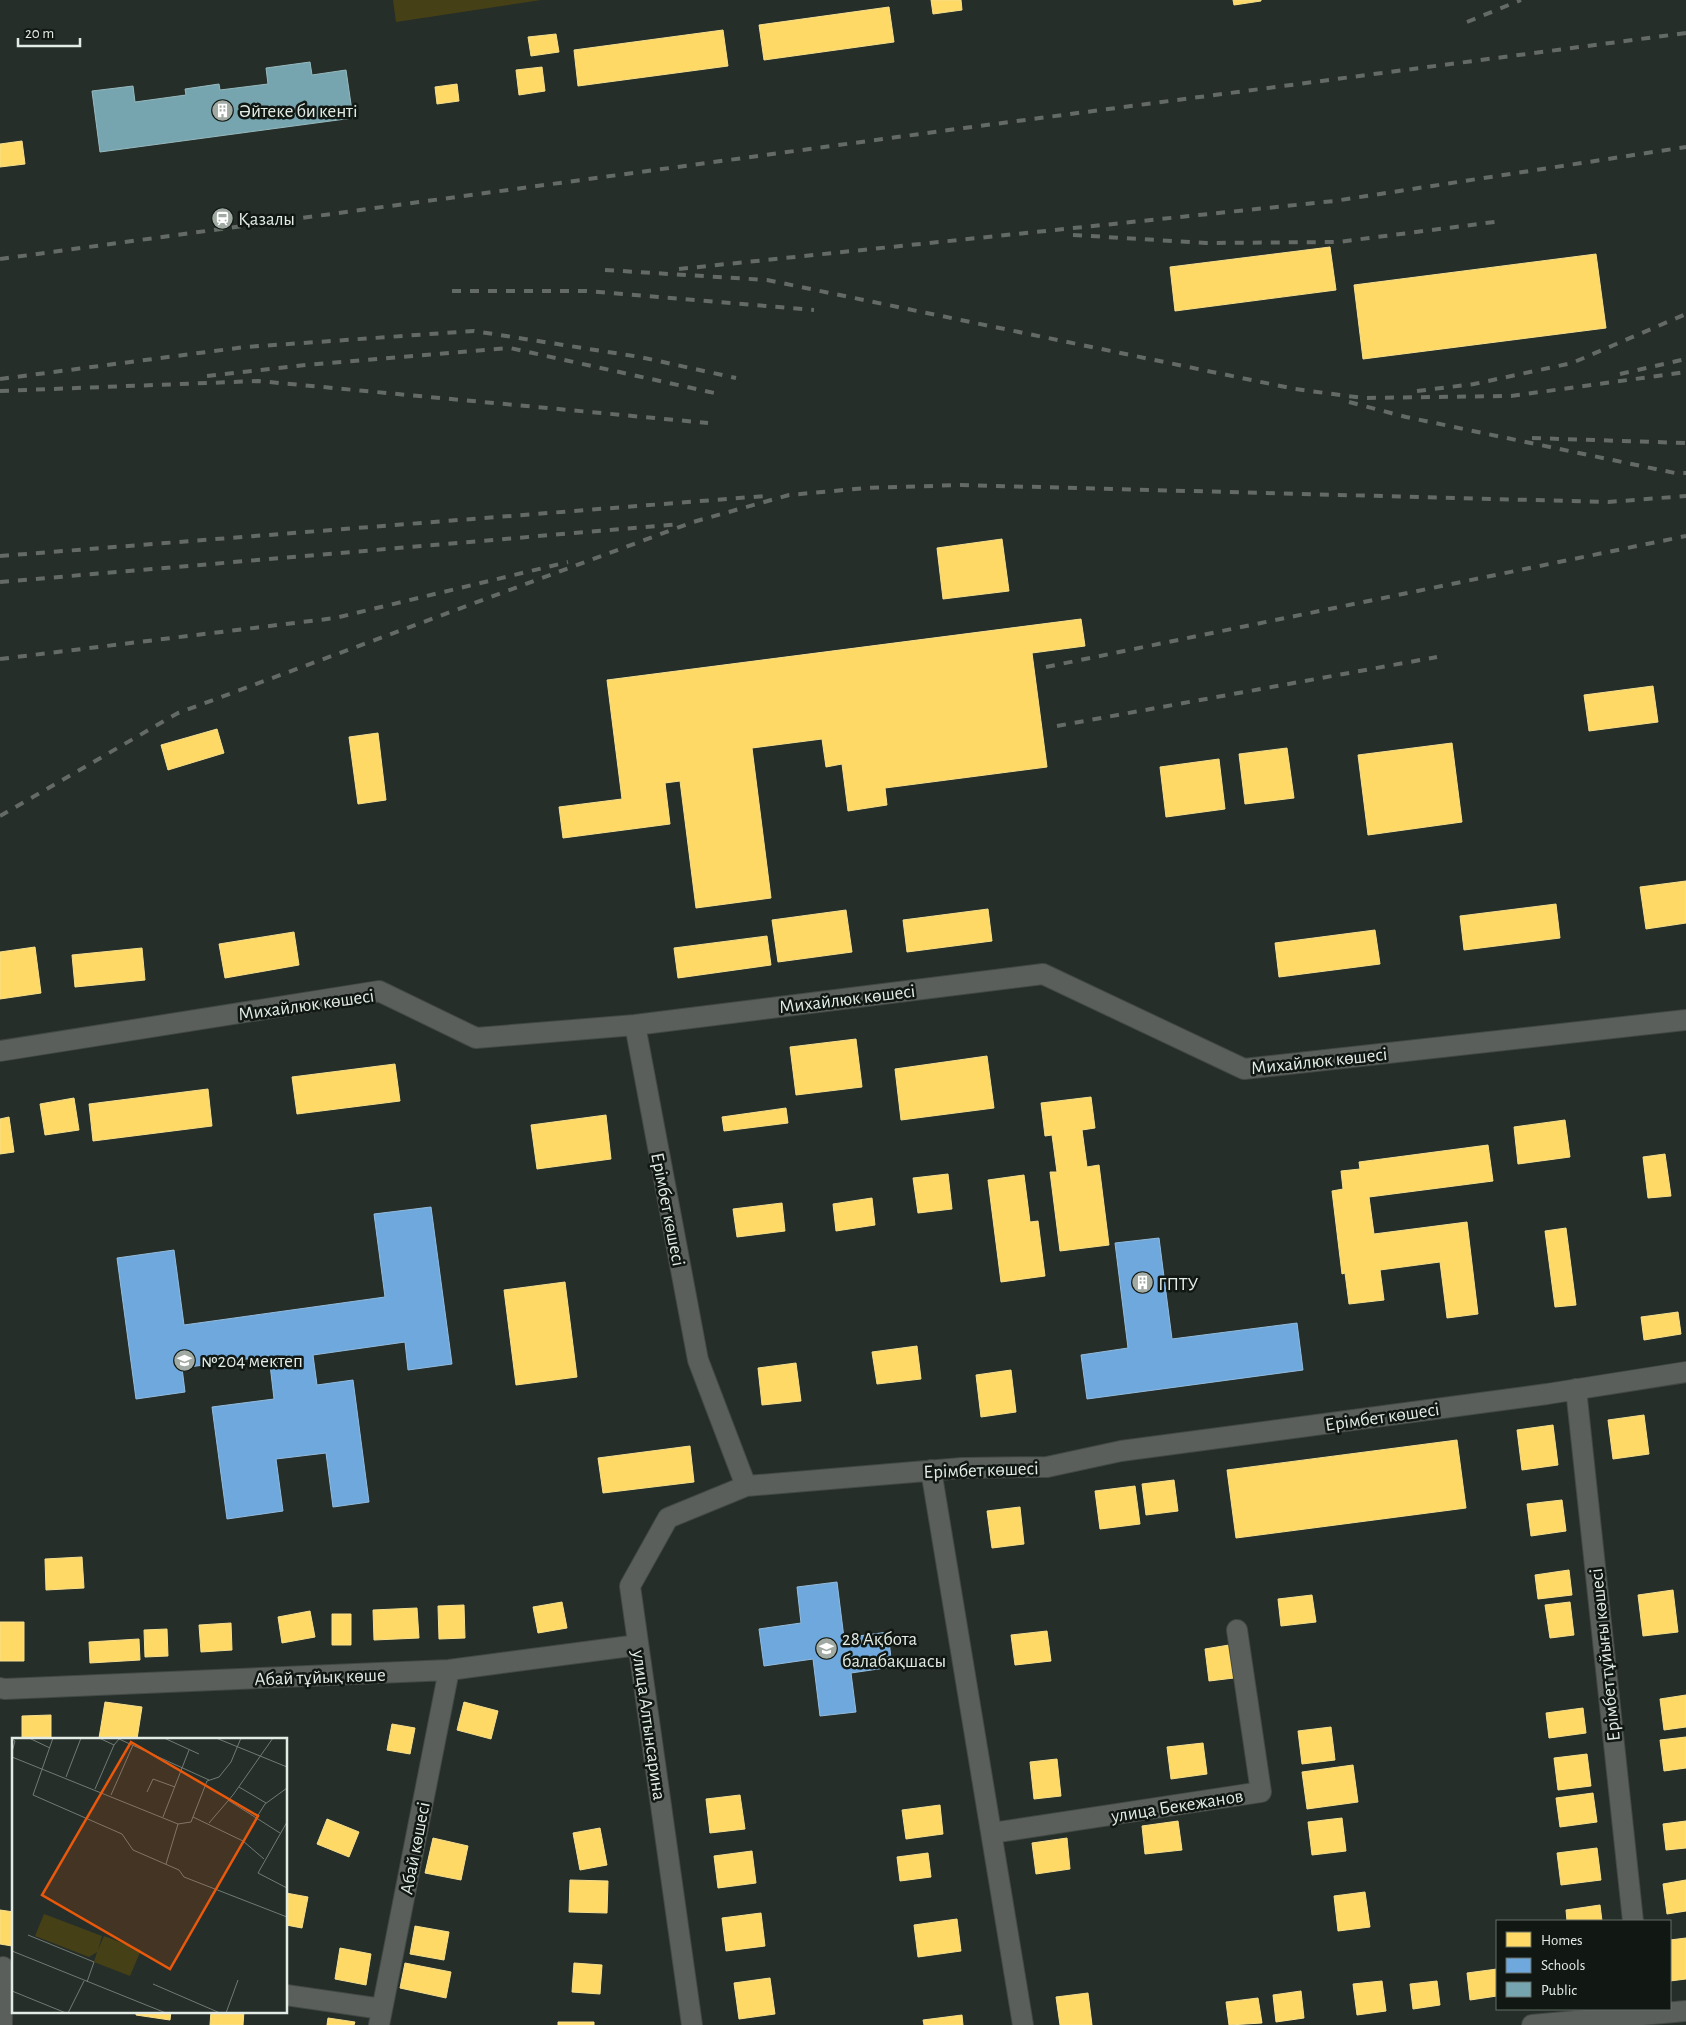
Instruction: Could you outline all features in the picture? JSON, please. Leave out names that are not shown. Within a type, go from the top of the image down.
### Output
[{"type":"street","name":"Михайлюк көшесі","points":[[0,1051],[379,991],[476,1038],[635,1025],[1043,974],[1244,1069],[1686,1020]]},
{"type":"street","name":"Ерімбет көшесі","points":[[635,1025],[698,1360],[746,1486],[962,1468],[1047,1467],[1121,1451],[1576,1389],[1686,1372]]},
{"type":"street","name":"Ерімбет тұйығы көшесі","points":[[1576,1389],[1633,1920]]},
{"type":"street","points":[[931,1470],[1023,2025]]},
{"type":"street","name":"улица Алтынсарина","points":[[692,2025],[630,1586],[668,1518],[746,1486]]},
{"type":"street","name":"улица Бекежанов","points":[[992,1833],[1261,1792],[1237,1630]]},
{"type":"street","name":"Абай тұйық көше","points":[[0,1688],[15,1689],[449,1670],[638,1645]]},
{"type":"street","name":"Абай көшесі","points":[[381,2017],[449,1670]]},
{"type":"street","points":[[2,2025],[6,1968]]},
{"type":"street","points":[[288,1995],[381,2017]]},
{"type":"street","points":[[1537,2025],[1642,2012],[1686,2010]]},
{"type":"shaded area","points":[[393,0],[541,0],[396,22]]},
{"type":"building: Homes","points":[[931,0],[961,0],[962,10],[933,14]]},
{"type":"building: Homes","points":[[1233,0],[1261,0],[1261,1],[1234,5]]},
{"type":"building: Homes","points":[[889,7],[894,42],[764,60],[759,25]]},
{"type":"building: Homes","points":[[723,30],[728,66],[578,86],[574,50]]},
{"type":"building: Homes","points":[[556,34],[559,52],[531,56],[528,37]]},
{"type":"building: Homes","points":[[542,67],[545,91],[519,95],[516,70]]},
{"type":"building: Homes","points":[[457,84],[459,101],[437,104],[435,87]]},
{"type":"building: Homes","points":[[22,141],[25,164],[0,167],[0,144]]},
{"type":"building: Homes","points":[[1330,247],[1336,290],[1175,311],[1170,267]]},
{"type":"building: Homes","points":[[1596,254],[1606,328],[1363,359],[1354,285]]},
{"type":"building: Homes","points":[[1002,539],[1009,591],[943,599],[937,548]]},
{"type":"building: Homes","points":[[1081,619],[1085,646],[1032,653],[1047,767],[885,788],[887,805],[848,811],[842,764],[826,767],[822,739],[752,748],[771,898],[696,908],[680,781],[665,783],[670,824],[563,838],[559,807],[622,799],[607,680]]},
{"type":"building: Homes","points":[[1653,686],[1658,722],[1589,731],[1584,695]]},
{"type":"building: Homes","points":[[217,729],[224,753],[168,770],[161,745]]},
{"type":"building: Homes","points":[[378,733],[386,800],[358,804],[349,737]]},
{"type":"building: Homes","points":[[1452,743],[1462,822],[1368,835],[1358,755]]},
{"type":"building: Homes","points":[[1287,748],[1294,798],[1245,804],[1239,754]]},
{"type":"building: Homes","points":[[1219,759],[1225,809],[1166,817],[1160,767]]},
{"type":"building: Homes","points":[[1686,881],[1686,923],[1646,929],[1640,887]]},
{"type":"building: Homes","points":[[1556,904],[1560,938],[1464,950],[1460,916]]},
{"type":"building: Homes","points":[[988,909],[992,941],[907,952],[903,920]]},
{"type":"building: Homes","points":[[846,910],[852,952],[778,962],[772,920]]},
{"type":"building: Homes","points":[[1375,930],[1380,964],[1279,977],[1275,943]]},
{"type":"building: Homes","points":[[294,932],[299,965],[225,978],[219,944]]},
{"type":"building: Homes","points":[[767,936],[771,965],[678,978],[674,948]]},
{"type":"building: Homes","points":[[35,947],[41,993],[0,999],[0,952]]},
{"type":"building: Homes","points":[[142,948],[145,980],[75,987],[72,955]]},
{"type":"building: Homes","points":[[856,1039],[862,1087],[796,1095],[790,1047]]},
{"type":"building: Homes","points":[[987,1056],[994,1108],[901,1120],[895,1069]]},
{"type":"building: Homes","points":[[395,1064],[400,1101],[297,1114],[292,1077]]},
{"type":"building: Homes","points":[[208,1089],[212,1126],[93,1141],[89,1104]]},
{"type":"building: Homes","points":[[1091,1097],[1095,1128],[1082,1130],[1087,1167],[1099,1165],[1109,1245],[1060,1251],[1050,1172],[1057,1172],[1052,1135],[1045,1136],[1041,1103]]},
{"type":"building: Homes","points":[[74,1098],[79,1130],[45,1135],[40,1104]]},
{"type":"building: Homes","points":[[786,1108],[788,1123],[724,1131],[722,1117]]},
{"type":"building: Homes","points":[[606,1115],[611,1159],[537,1169],[531,1125]]},
{"type":"building: Homes","points":[[9,1117],[14,1152],[0,1154],[0,1119]]},
{"type":"building: Homes","points":[[1565,1120],[1570,1157],[1518,1164],[1514,1127]]},
{"type":"building: Homes","points":[[1488,1145],[1493,1181],[1369,1197],[1374,1234],[1467,1222],[1478,1314],[1447,1318],[1440,1262],[1380,1270],[1384,1300],[1349,1304],[1345,1273],[1342,1274],[1332,1191],[1343,1189],[1341,1171],[1360,1169],[1359,1162]]},
{"type":"building: Homes","points":[[1665,1154],[1671,1196],[1648,1198],[1643,1157]]},
{"type":"building: Homes","points":[[948,1174],[952,1209],[918,1213],[913,1178]]},
{"type":"building: Homes","points":[[1024,1175],[1030,1222],[1038,1221],[1045,1276],[1001,1282],[988,1180]]},
{"type":"building: Homes","points":[[872,1198],[875,1225],[836,1231],[833,1204]]},
{"type":"building: Homes","points":[[782,1203],[785,1231],[737,1237],[733,1209]]},
{"type":"building: Homes","points":[[1566,1228],[1576,1305],[1555,1307],[1545,1231]]},
{"type":"building: Homes","points":[[565,1282],[577,1377],[516,1385],[504,1290]]},
{"type":"building: Homes","points":[[1678,1312],[1681,1334],[1644,1340],[1641,1317]]},
{"type":"building: Homes","points":[[917,1346],[921,1379],[877,1384],[872,1352]]},
{"type":"building: Homes","points":[[796,1363],[801,1401],[762,1405],[758,1368]]},
{"type":"building: Homes","points":[[1011,1370],[1016,1412],[981,1417],[976,1375]]},
{"type":"building: Homes","points":[[1644,1415],[1649,1454],[1613,1459],[1608,1420]]},
{"type":"building: Homes","points":[[1553,1425],[1558,1465],[1522,1470],[1517,1430]]},
{"type":"building: Homes","points":[[1457,1440],[1466,1508],[1236,1538],[1227,1470]]},
{"type":"building: Homes","points":[[690,1446],[694,1482],[603,1493],[598,1458]]},
{"type":"building: Homes","points":[[1174,1480],[1178,1511],[1146,1515],[1142,1484]]},
{"type":"building: Homes","points":[[1135,1486],[1140,1524],[1100,1529],[1095,1491]]},
{"type":"building: Homes","points":[[1562,1500],[1566,1531],[1531,1536],[1527,1504]]},
{"type":"building: Homes","points":[[1020,1507],[1024,1544],[992,1548],[987,1511]]},
{"type":"building: Homes","points":[[82,1557],[84,1588],[46,1590],[45,1559]]},
{"type":"building: Homes","points":[[1569,1570],[1572,1595],[1538,1599],[1535,1575]]},
{"type":"building: Homes","points":[[1673,1590],[1678,1632],[1643,1636],[1638,1595]]},
{"type":"building: Homes","points":[[1312,1595],[1316,1622],[1281,1626],[1278,1599]]},
{"type":"building: Homes","points":[[562,1602],[567,1628],[538,1633],[533,1607]]},
{"type":"building: Homes","points":[[1570,1602],[1574,1635],[1550,1638],[1545,1605]]},
{"type":"building: Homes","points":[[464,1605],[465,1638],[439,1639],[438,1606]]},
{"type":"building: Homes","points":[[417,1608],[419,1638],[374,1640],[373,1610]]},
{"type":"building: Homes","points":[[310,1611],[315,1637],[282,1643],[278,1617]]},
{"type":"building: Homes","points":[[332,1614],[351,1614],[351,1645],[332,1645]]},
{"type":"building: Homes","points":[[0,1622],[24,1622],[24,1661],[0,1661]]},
{"type":"building: Homes","points":[[231,1623],[232,1650],[201,1652],[199,1625]]},
{"type":"building: Homes","points":[[167,1629],[168,1656],[145,1657],[144,1630]]},
{"type":"building: Homes","points":[[1047,1631],[1051,1661],[1015,1665],[1011,1635]]},
{"type":"building: Homes","points":[[139,1639],[140,1660],[90,1663],[89,1642]]},
{"type":"building: Homes","points":[[1229,1645],[1234,1678],[1209,1681],[1205,1649]]},
{"type":"building: Homes","points":[[1686,1695],[1686,1727],[1664,1730],[1660,1699]]},
{"type":"building: Homes","points":[[105,1702],[142,1707],[137,1738],[99,1738]]},
{"type":"building: Homes","points":[[464,1702],[498,1711],[491,1739],[457,1730]]},
{"type":"building: Homes","points":[[1583,1708],[1586,1733],[1549,1738],[1546,1713]]},
{"type":"building: Homes","points":[[51,1715],[51,1738],[22,1738],[22,1716]]},
{"type":"building: Homes","points":[[392,1724],[415,1728],[410,1754],[387,1750]]},
{"type":"building: Homes","points":[[1331,1727],[1335,1760],[1302,1764],[1298,1731]]},
{"type":"building: Homes","points":[[1686,1737],[1686,1768],[1664,1771],[1660,1740]]},
{"type":"building: Homes","points":[[1203,1743],[1207,1774],[1171,1779],[1167,1747]]},
{"type":"building: Homes","points":[[1587,1754],[1591,1786],[1558,1790],[1554,1758]]},
{"type":"building: Homes","points":[[1057,1759],[1061,1796],[1034,1799],[1030,1762]]},
{"type":"building: Homes","points":[[1353,1765],[1358,1802],[1307,1809],[1302,1772]]},
{"type":"building: Homes","points":[[1593,1793],[1597,1822],[1560,1827],[1556,1798]]},
{"type":"building: Homes","points":[[740,1795],[745,1829],[710,1833],[706,1799]]},
{"type":"building: Homes","points":[[940,1805],[943,1834],[906,1839],[902,1810]]},
{"type":"building: Homes","points":[[1342,1818],[1346,1851],[1312,1855],[1308,1822]]},
{"type":"building: Homes","points":[[327,1819],[359,1832],[349,1857],[317,1844]]},
{"type":"building: Homes","points":[[1178,1821],[1182,1850],[1145,1854],[1142,1826]]},
{"type":"building: Homes","points":[[1686,1821],[1686,1848],[1666,1850],[1663,1824]]},
{"type":"building: Homes","points":[[600,1828],[607,1865],[580,1870],[573,1833]]},
{"type":"building: Homes","points":[[433,1838],[468,1846],[461,1880],[425,1873]]},
{"type":"building: Homes","points":[[1067,1838],[1070,1869],[1036,1874],[1032,1843]]},
{"type":"building: Homes","points":[[1597,1848],[1601,1880],[1561,1885],[1557,1853]]},
{"type":"building: Homes","points":[[752,1851],[756,1883],[718,1888],[714,1856]]},
{"type":"building: Homes","points":[[928,1853],[931,1877],[900,1881],[897,1857]]},
{"type":"building: Homes","points":[[570,1880],[608,1881],[607,1913],[569,1912]]},
{"type":"building: Homes","points":[[1686,1880],[1686,1911],[1667,1914],[1663,1884]]},
{"type":"building: Homes","points":[[1365,1892],[1370,1927],[1338,1931],[1334,1896]]},
{"type":"building: Homes","points":[[288,1893],[308,1897],[302,1928],[288,1925]]},
{"type":"building: Homes","points":[[1600,1905],[1602,1920],[1567,1920],[1566,1910]]},
{"type":"building: Homes","points":[[0,1910],[12,1912],[12,1946],[0,1944]]},
{"type":"building: Homes","points":[[761,1913],[765,1946],[726,1951],[722,1918]]},
{"type":"building: Homes","points":[[957,1919],[961,1951],[918,1957],[914,1925]]},
{"type":"building: Homes","points":[[415,1926],[449,1932],[444,1960],[410,1954]]},
{"type":"building: Homes","points":[[1686,1938],[1686,1979],[1671,1981],[1671,1940]]},
{"type":"building: Homes","points":[[340,1948],[371,1954],[366,1985],[335,1979]]},
{"type":"building: Homes","points":[[405,1963],[451,1972],[446,1998],[400,1988]]},
{"type":"building: Homes","points":[[574,1963],[602,1965],[600,1994],[572,1992]]},
{"type":"building: Homes","points":[[1496,1969],[1496,1996],[1470,2000],[1467,1973]]},
{"type":"building: Homes","points":[[770,1978],[775,2014],[739,2019],[734,1983]]},
{"type":"building: Homes","points":[[1382,1981],[1386,2011],[1357,2015],[1353,1984]]},
{"type":"building: Homes","points":[[1437,1981],[1440,2005],[1413,2009],[1410,1984]]},
{"type":"building: Homes","points":[[1301,1991],[1304,2018],[1276,2022],[1273,1995]]},
{"type":"building: Homes","points":[[1088,1993],[1092,2025],[1060,2025],[1056,1997]]},
{"type":"building: Homes","points":[[1258,1998],[1262,2023],[1229,2025],[1226,2002]]},
{"type":"building: Homes","points":[[136,2012],[171,2012],[170,2020],[136,2015]]},
{"type":"building: Homes","points":[[211,2012],[244,2012],[243,2025],[210,2025]]},
{"type":"building: Homes","points":[[962,2015],[963,2025],[924,2025],[923,2020]]},
{"type":"building: Homes","points":[[328,2018],[355,2022],[354,2025],[327,2025]]},
{"type":"building: Homes","points":[[558,2022],[594,2022],[594,2025],[558,2025]]},
{"type":"building: Schools","name":"№204 мектеп","points":[[431,1207],[452,1364],[408,1370],[405,1342],[313,1355],[317,1385],[353,1380],[369,1502],[333,1507],[326,1453],[276,1459],[283,1511],[227,1519],[212,1407],[274,1399],[269,1356],[182,1368],[185,1392],[136,1399],[117,1258],[174,1250],[184,1325],[385,1297],[374,1214]]},
{"type":"building: Schools","name":"ГПТУ","points":[[1159,1238],[1172,1339],[1297,1323],[1303,1370],[1087,1399],[1081,1355],[1128,1348],[1115,1243]]},
{"type":"building: Schools","name":"28 Ақбота балабақшасы","points":[[837,1582],[844,1638],[888,1632],[892,1667],[851,1673],[856,1712],[820,1716],[813,1659],[764,1666],[759,1629],[801,1623],[797,1587]]},
{"type":"building: Public","name":"Әйтеке би кенті","points":[[310,62],[312,75],[346,70],[353,118],[100,152],[92,91],[133,86],[135,102],[186,95],[185,89],[219,84],[220,90],[268,84],[266,68]]},
{"type":"railway","points":[[1467,22],[1521,0]]},
{"type":"railway","points":[[0,259],[964,128],[1686,33]]},
{"type":"railway","points":[[679,269],[1334,201],[1686,147]]},
{"type":"railway","points":[[1073,235],[1206,243],[1338,242],[1502,221]]},
{"type":"railway","points":[[605,270],[767,280],[1295,389],[1363,398],[1511,396],[1686,372]]},
{"type":"railway","points":[[452,291],[586,291],[814,310]]},
{"type":"railway","points":[[1417,391],[1474,384],[1572,363],[1686,314]]},
{"type":"railway","points":[[0,379],[245,347],[474,331],[640,357],[736,378]]},
{"type":"railway","points":[[207,376],[306,365],[510,348],[719,394]]},
{"type":"railway","points":[[1620,374],[1686,359]]},
{"type":"railway","points":[[0,391],[258,381],[708,423]]},
{"type":"railway","points":[[1349,402],[1406,417],[1675,473],[1686,473]]},
{"type":"railway","points":[[1532,438],[1686,443]]},
{"type":"railway","points":[[0,816],[178,713],[693,522],[789,495],[866,488],[961,485],[1608,502],[1686,496]]},
{"type":"railway","points":[[0,556],[765,496]]},
{"type":"railway","points":[[0,582],[680,524]]},
{"type":"railway","points":[[1046,667],[1686,536]]},
{"type":"railway","points":[[0,659],[335,618],[568,562]]},
{"type":"railway","points":[[1057,726],[1437,657]]},
{"type":"place","name":"Әйтеке би кенті","points":[[223,110]]},
{"type":"place","name":"Қазалы","points":[[222,218]]},
{"type":"place","name":"ГПТУ","points":[[1142,1283]]},
{"type":"place","name":"№204 мектеп","points":[[185,1360]]},
{"type":"place","name":"28 Ақбота балабақшасы","points":[[826,1649]]}]
